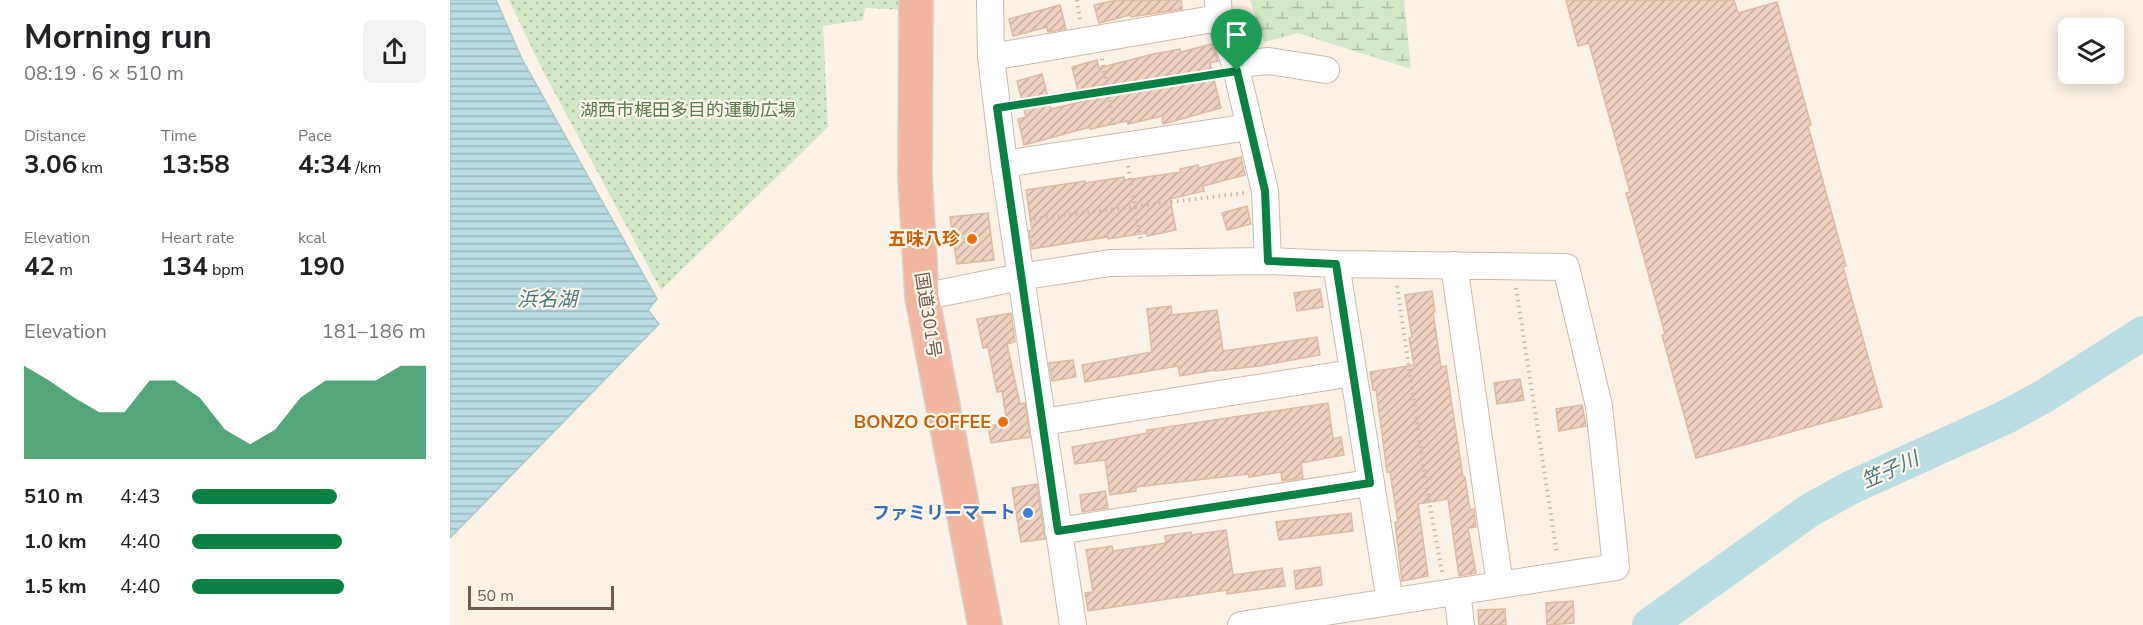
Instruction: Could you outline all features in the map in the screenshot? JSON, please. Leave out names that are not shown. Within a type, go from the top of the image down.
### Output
[{"type":"highway","name":"国道301号","points":[[916,0],[915,178],[922,297],[986,625]]},
{"type":"street","points":[[990,0],[991,57],[1004,164],[1073,625]]},
{"type":"street","points":[[991,57],[1098,39],[1219,9],[1236,68],[1265,191],[1268,261]]},
{"type":"street","points":[[1236,68],[1269,60],[1326,70]]},
{"type":"street","points":[[1004,164],[1249,127]]},
{"type":"street","points":[[922,297],[1020,277],[1110,263],[1268,261],[1566,267],[1599,406],[1616,567],[1241,625]]},
{"type":"street","points":[[1336,264],[1389,602]]},
{"type":"street","points":[[1454,265],[1500,585]]},
{"type":"street","points":[[1043,422],[1352,373]]},
{"type":"street","points":[[1058,531],[1370,483]]},
{"type":"street","points":[[1451,592],[1461,625]]},
{"type":"path","points":[[1098,39],[1135,206],[1144,263]]},
{"type":"path","points":[[997,108],[1108,92],[1236,68]]},
{"type":"path","points":[[1012,222],[1265,191]]},
{"type":"path","points":[[1394,265],[1426,484],[1451,592]]},
{"type":"path","points":[[1513,265],[1560,575]]},
{"type":"green space","name":"湖西市梶田多目的運動広場","points":[[509,0],[905,0],[906,10],[865,8],[863,20],[823,26],[828,127],[661,290],[542,69]]},
{"type":"green space","points":[[1250,0],[1404,0],[1411,69],[1298,33],[1264,42]]},
{"type":"water","name":"浜名湖","points":[[450,0],[496,0],[522,59],[657,299],[648,310],[659,324],[450,538]]},
{"type":"building","points":[[1116,0],[1181,0],[1182,9],[1131,17],[1130,15],[1099,23],[1094,5]]},
{"type":"building","points":[[1566,0],[1734,0],[1738,13],[1777,2],[1811,125],[1808,126],[1846,266],[1843,267],[1882,407],[1696,458],[1626,193],[1630,192],[1589,43],[1578,46]]},
{"type":"building","points":[[1060,5],[1066,29],[1048,32],[1047,27],[1013,36],[1009,19]]},
{"type":"building","points":[[1212,44],[1218,61],[1210,63],[1221,108],[1163,124],[1162,116],[1128,124],[1127,121],[1090,129],[1090,127],[1024,145],[1018,119],[1026,117],[1017,81],[1042,74],[1051,109],[1081,102],[1072,67],[1097,60],[1099,68],[1153,54],[1180,49],[1181,52]]},
{"type":"building","points":[[1241,157],[1245,175],[1203,186],[1204,191],[1170,199],[1176,230],[1147,236],[1147,233],[1108,239],[1108,237],[1032,249],[1029,231],[1032,230],[1026,190],[1085,181],[1085,183],[1124,177],[1125,180],[1181,172],[1180,169],[1198,165],[1199,168]]},
{"type":"building","points":[[1247,206],[1251,224],[1227,230],[1222,213]]},
{"type":"building","points":[[988,213],[994,260],[957,264],[950,217]]},
{"type":"building","points":[[1320,289],[1323,307],[1297,311],[1294,293]]},
{"type":"building","points":[[1432,291],[1441,367],[1446,366],[1463,477],[1465,477],[1470,510],[1474,509],[1476,527],[1468,528],[1476,573],[1459,576],[1448,499],[1418,504],[1428,576],[1402,581],[1395,522],[1398,522],[1390,472],[1387,472],[1376,389],[1373,390],[1370,372],[1414,365],[1405,295]]},
{"type":"building","points":[[1171,306],[1172,315],[1217,310],[1223,351],[1317,337],[1320,355],[1259,366],[1180,376],[1178,366],[1085,382],[1082,365],[1152,352],[1147,309]]},
{"type":"building","points":[[1011,313],[1015,342],[1007,344],[1020,404],[1025,403],[1030,437],[991,443],[988,426],[1007,423],[1002,391],[997,392],[988,347],[983,348],[977,319]]},
{"type":"building","points":[[1073,360],[1076,377],[1052,381],[1049,363]]},
{"type":"building","points":[[1520,379],[1524,400],[1497,404],[1494,383]]},
{"type":"building","points":[[1328,403],[1333,439],[1341,437],[1344,455],[1301,463],[1303,478],[1282,481],[1281,472],[1249,477],[1249,474],[1136,487],[1136,491],[1110,495],[1105,460],[1075,464],[1072,447],[1148,433],[1147,430]]},
{"type":"building","points":[[1582,405],[1586,426],[1559,431],[1556,409]]},
{"type":"building","points":[[1037,484],[1045,539],[1021,542],[1012,488]]},
{"type":"building","points":[[1105,491],[1108,508],[1082,512],[1080,495]]},
{"type":"building","points":[[1351,513],[1353,531],[1279,540],[1276,522]]},
{"type":"building","points":[[1226,530],[1233,575],[1282,568],[1285,586],[1227,594],[1227,590],[1088,611],[1085,593],[1093,592],[1086,550],[1112,546],[1113,551],[1166,543],[1165,536]]},
{"type":"building","points":[[1320,567],[1322,585],[1296,589],[1294,571]]},
{"type":"building","points":[[1573,601],[1574,623],[1547,625],[1546,603]]},
{"type":"building","points":[[1505,609],[1506,625],[1479,625],[1478,610]]},
{"type":"waterway","name":"笠子川","points":[[1649,625],[1810,510],[1852,487],[2006,417],[2046,395],[2143,333]]},
{"type":"place","name":"五味八珍","points":[[972,239]]},
{"type":"place","name":"BONZO COFFEE","points":[[1003,422]]},
{"type":"place","name":"ファミリーマート","points":[[1028,513]]},
{"type":"route","points":[[1237,71],[1265,191],[1268,261],[1336,264],[1370,483],[1058,531],[997,108],[1237,71]]}]
